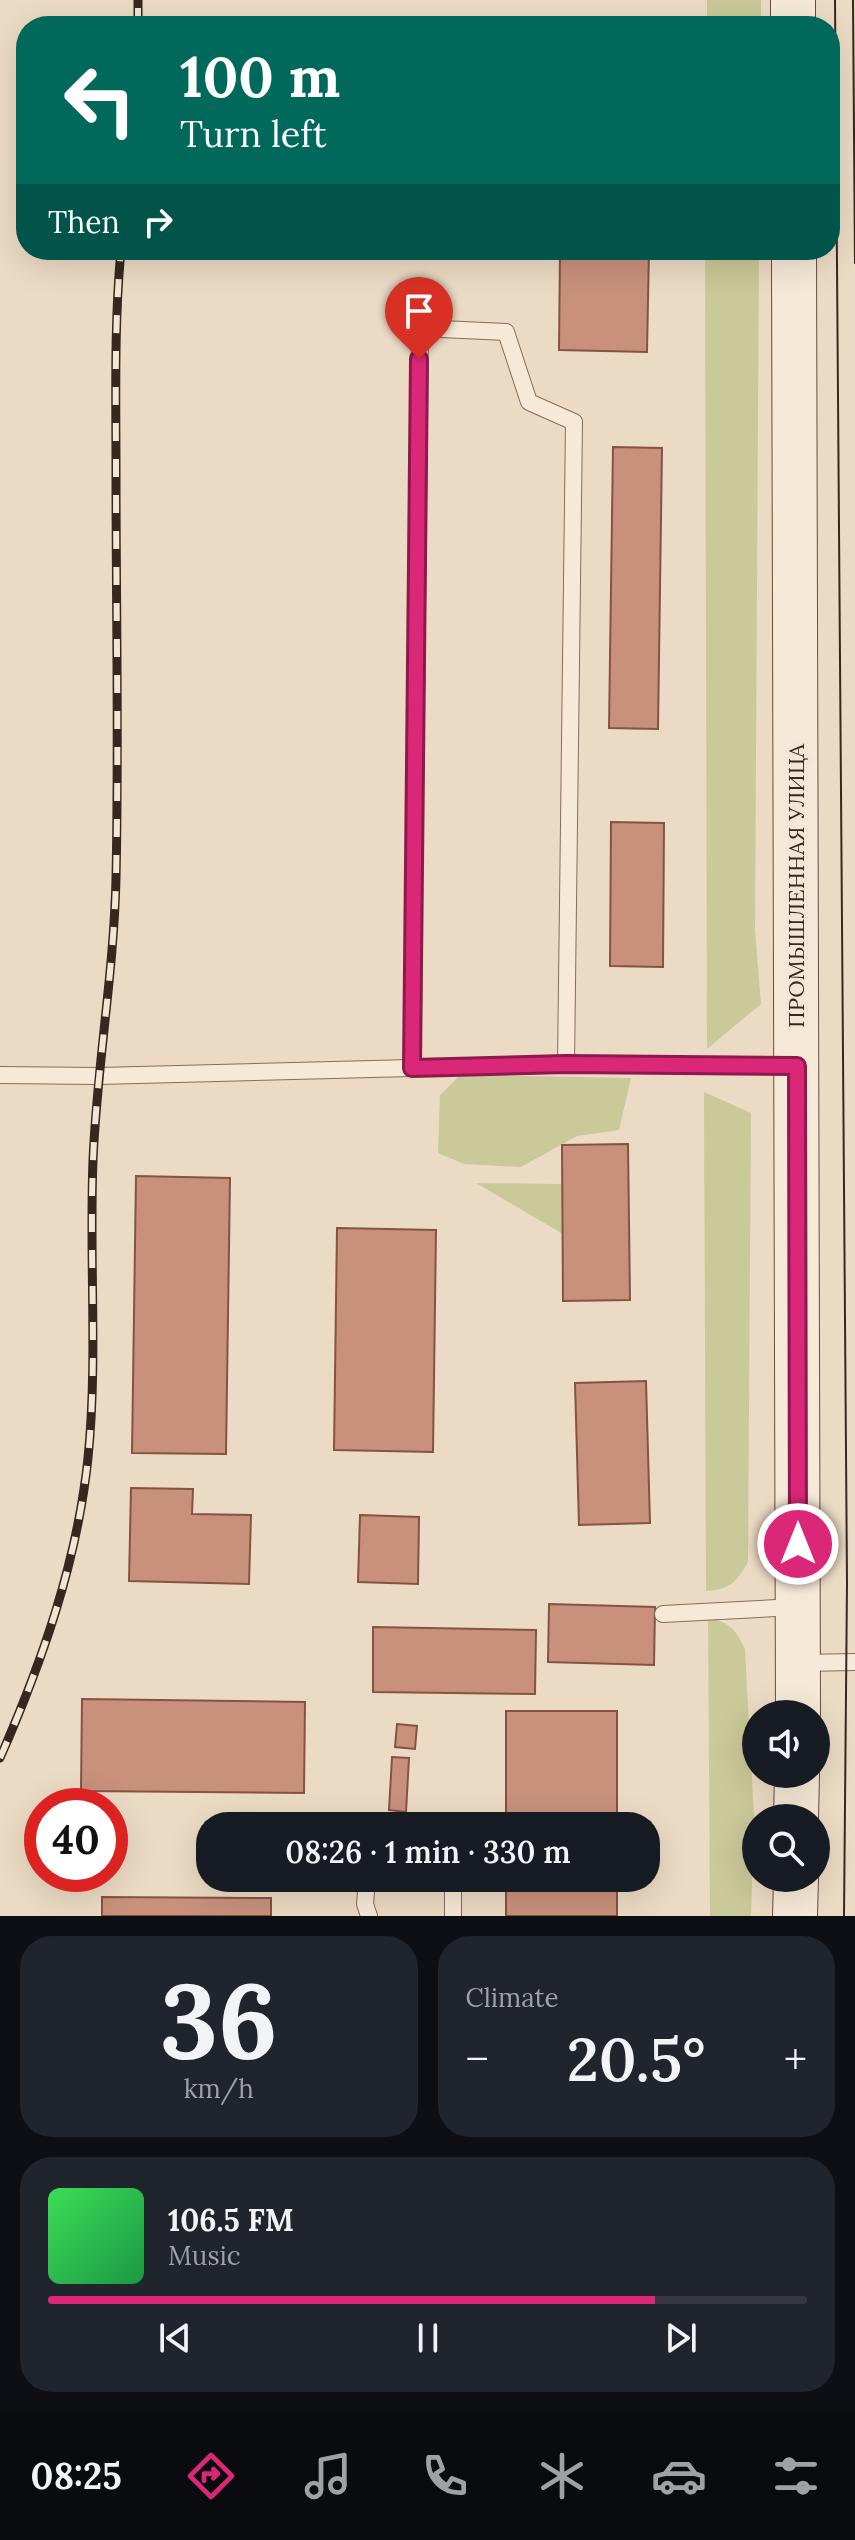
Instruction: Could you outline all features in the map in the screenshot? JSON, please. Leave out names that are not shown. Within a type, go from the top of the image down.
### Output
[{"type":"street","name":"ПРОМЫШЛЕННАЯ УЛИЦА","points":[[794,260],[797,1700]]},
{"type":"street","points":[[795,1916],[796,1892]]},
{"type":"lane","points":[[412,1068],[420,328],[506,332],[529,402],[574,422],[566,1064]]},
{"type":"lane","points":[[0,1075],[99,1076],[566,1064],[797,1066]]},
{"type":"lane","points":[[663,1614],[798,1607]]},
{"type":"lane","points":[[796,1663],[855,1662]]},
{"type":"lane","points":[[366,1892],[365,1904],[369,1916]]},
{"type":"lane","points":[[453,1892],[453,1916]]},
{"type":"shaded area","points":[[707,0],[761,0],[761,16],[707,16]]},
{"type":"shaded area","points":[[705,260],[759,260],[755,930],[761,1004],[707,1049]]},
{"type":"shaded area","points":[[460,1075],[631,1078],[619,1130],[577,1136],[521,1167],[464,1164],[438,1153],[440,1095]]},
{"type":"shaded area","points":[[704,1092],[751,1113],[748,1562],[732,1584],[706,1591]]},
{"type":"shaded area","points":[[476,1183],[562,1184],[563,1234]]},
{"type":"shaded area","points":[[708,1618],[731,1628],[745,1649],[748,1700],[742,1700],[742,1788],[752,1788],[753,1804],[742,1804],[742,1892],[752,1892],[751,1916],[710,1916]]},
{"type":"building","points":[[560,260],[649,260],[647,352],[559,350]]},
{"type":"building","points":[[613,447],[662,448],[658,729],[609,728]]},
{"type":"building","points":[[611,822],[664,823],[663,967],[610,966]]},
{"type":"building","points":[[628,1144],[630,1300],[563,1301],[562,1145]]},
{"type":"building","points":[[136,1176],[230,1178],[226,1454],[132,1453]]},
{"type":"building","points":[[337,1228],[436,1230],[433,1452],[334,1450]]},
{"type":"building","points":[[646,1381],[650,1523],[579,1525],[575,1383]]},
{"type":"building","points":[[131,1488],[193,1489],[192,1514],[251,1515],[249,1584],[129,1581]]},
{"type":"building","points":[[360,1515],[419,1517],[418,1584],[358,1582]]},
{"type":"building","points":[[549,1604],[655,1607],[654,1665],[548,1662]]},
{"type":"building","points":[[373,1627],[536,1630],[535,1694],[373,1692]]},
{"type":"building","points":[[82,1699],[305,1702],[304,1793],[81,1788]]},
{"type":"building","points":[[506,1711],[617,1711],[617,1812],[506,1812]]},
{"type":"building","points":[[397,1724],[417,1726],[415,1749],[395,1747]]},
{"type":"building","points":[[392,1757],[409,1758],[406,1812],[389,1810]]},
{"type":"building","points":[[506,1892],[617,1892],[617,1916],[506,1916]]},
{"type":"building","points":[[102,1897],[271,1898],[271,1916],[102,1916]]},
{"type":"tram line","points":[[835,0],[835,16]]},
{"type":"tram line","points":[[853,0],[855,263]]},
{"type":"tram line","points":[[837,260],[847,1583],[844,1916]]},
{"type":"railway","points":[[138,0],[138,16]]},
{"type":"railway","points":[[0,1758],[43,1649],[66,1574],[83,1497],[91,1421],[93,1160],[116,878],[116,361],[120,260]]},
{"type":"route","points":[[419,359],[412,1068],[566,1064],[797,1066],[798,1544]]}]
